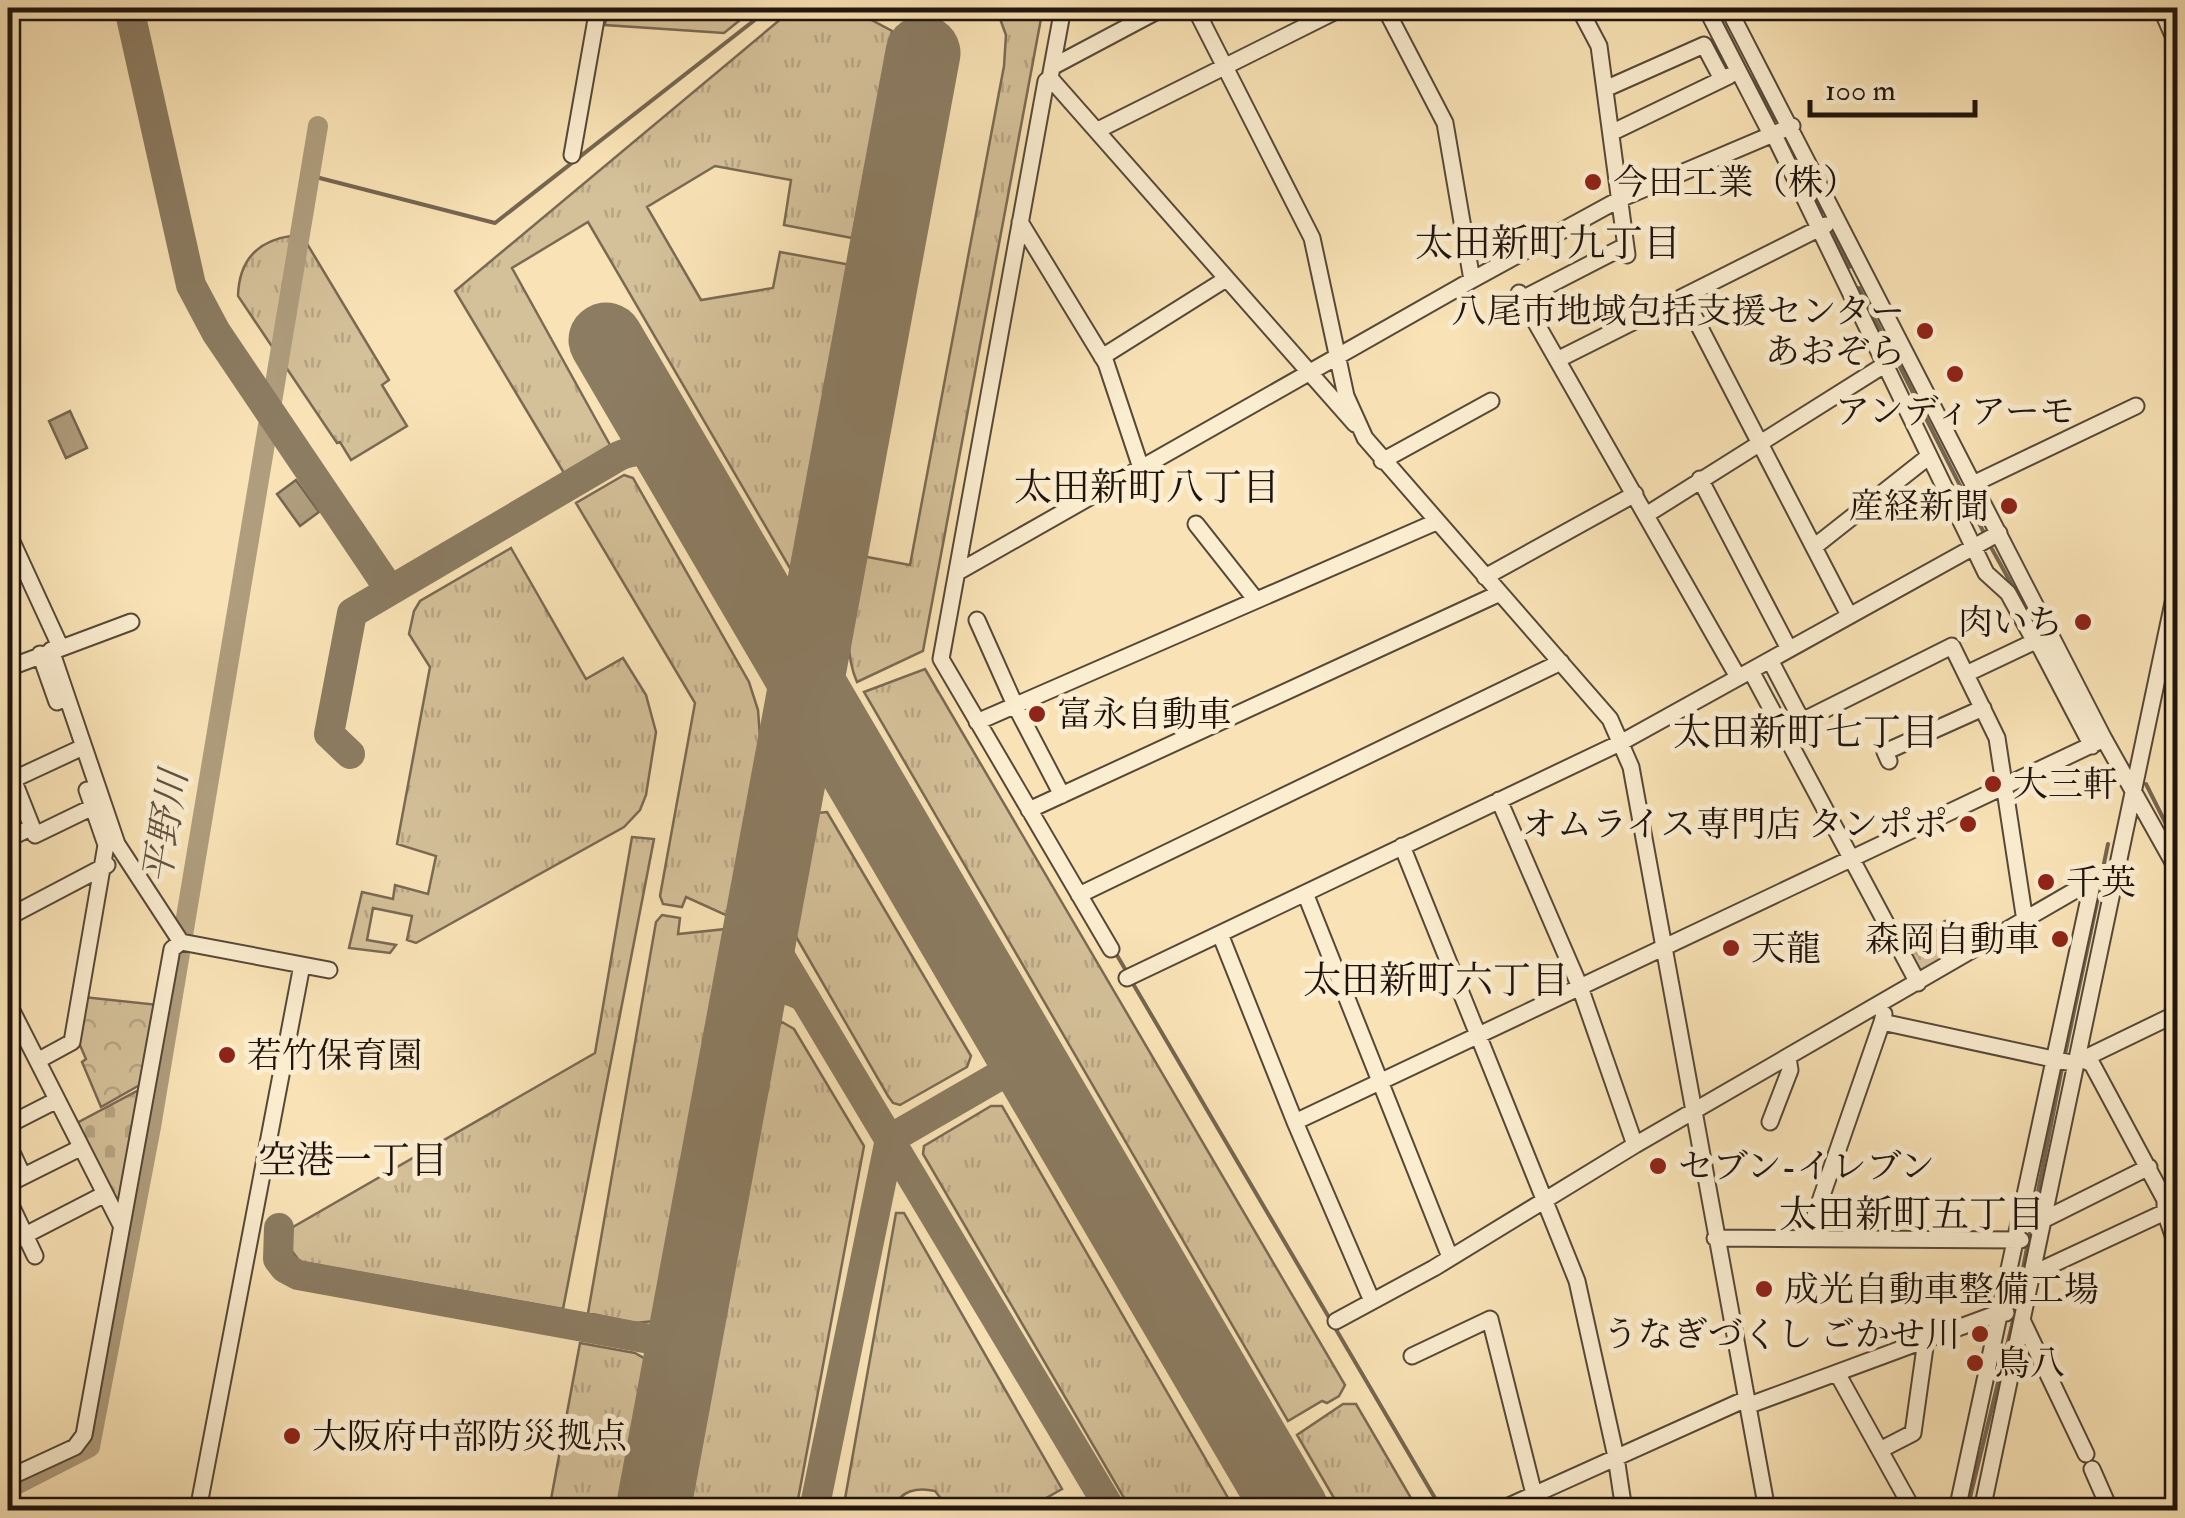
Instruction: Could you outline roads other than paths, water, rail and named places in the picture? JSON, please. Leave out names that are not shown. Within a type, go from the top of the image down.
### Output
[{"type":"street","points":[[572,155],[598,8]]},
{"type":"street","points":[[1078,8],[1062,12],[1046,81],[941,659],[1111,949]]},
{"type":"street","points":[[1051,72],[1163,8]]},
{"type":"street","points":[[1195,8],[1312,238],[1346,396],[1358,426],[1382,461],[1610,718],[1622,742],[1631,766],[1767,1510]]},
{"type":"street","points":[[1098,130],[1339,8]]},
{"type":"street","points":[[1386,8],[1445,123],[1472,280]]},
{"type":"street","points":[[1579,8],[1599,46],[1626,250],[1521,296],[1646,515],[1744,674],[1918,983]]},
{"type":"street","points":[[1706,8],[1773,136],[1986,573],[2008,592],[2041,639],[2098,742],[2133,790],[2178,871]]},
{"type":"street","points":[[1728,8],[1999,533],[2041,639]]},
{"type":"street","points":[[2161,8],[2178,46]]},
{"type":"street","points":[[1605,90],[1704,45],[1722,79]]},
{"type":"street","points":[[1611,133],[1739,71]]},
{"type":"street","points":[[1051,72],[1308,374],[1358,426]]},
{"type":"street","points":[[958,572],[1620,199],[1792,126]]},
{"type":"street","points":[[1558,360],[1838,219]]},
{"type":"street","points":[[1020,222],[1102,356],[1141,468]]},
{"type":"street","points":[[1102,356],[1226,279]]},
{"type":"street","points":[[1684,297],[1850,615]]},
{"type":"street","points":[[1646,515],[1905,352]]},
{"type":"street","points":[[1382,461],[1491,401]]},
{"type":"street","points":[[1974,484],[2136,406]]},
{"type":"street","points":[[1814,547],[1928,457]]},
{"type":"street","points":[[1700,479],[1788,649]]},
{"type":"street","points":[[1485,577],[1634,494]]},
{"type":"street","points":[[977,722],[1436,522]]},
{"type":"street","points":[[1196,524],[1256,600]]},
{"type":"street","points":[[1127,978],[1622,742],[1999,533]]},
{"type":"street","points":[[8,534],[50,650],[63,704],[98,805],[117,844],[181,942],[329,970]]},
{"type":"street","points":[[1982,1510],[1976,1488],[2016,1317],[2060,1093],[2072,1060],[2103,880],[2133,790],[2178,578]]},
{"type":"street","points":[[1029,810],[1500,593]]},
{"type":"street","points":[[977,620],[1062,795]]},
{"type":"street","points":[[8,665],[131,622]]},
{"type":"street","points":[[1966,674],[2041,639]]},
{"type":"street","points":[[1770,660],[1802,721],[1952,646],[1998,738],[2025,921]]},
{"type":"street","points":[[1078,895],[1561,662]]},
{"type":"street","points":[[1889,762],[1885,752],[1983,708]]},
{"type":"street","points":[[1294,1122],[2098,742]]},
{"type":"street","points":[[78,749],[10,780],[36,834],[98,805]]},
{"type":"street","points":[[1499,800],[1580,987],[1635,1146]]},
{"type":"street","points":[[39,1060],[72,1042],[106,846],[98,805]]},
{"type":"street","points":[[8,838],[32,828]]},
{"type":"street","points":[[14,914],[102,868],[112,861],[117,844]]},
{"type":"street","points":[[1402,846],[1577,1281],[1624,1510]]},
{"type":"street","points":[[1336,1320],[2025,921],[2103,880]]},
{"type":"street","points":[[1305,893],[1450,1257]]},
{"type":"street","points":[[1220,934],[1294,1122],[1372,1301]]},
{"type":"street","points":[[8,1478],[75,1446],[84,1435],[172,949],[181,942]]},
{"type":"street","points":[[198,1510],[302,965]]},
{"type":"street","points":[[2072,1060],[2085,979]]},
{"type":"street","points":[[1808,1236],[1888,1001]]},
{"type":"street","points":[[8,1006],[121,1225]]},
{"type":"street","points":[[2072,1060],[2178,1013]]},
{"type":"street","points":[[1882,1022],[2092,1064],[2169,1201],[2178,1250]]},
{"type":"street","points":[[1770,1122],[1790,1070],[1788,1058]]},
{"type":"street","points":[[8,1125],[57,1100]]},
{"type":"street","points":[[8,1144],[24,1176]]},
{"type":"street","points":[[8,1184],[80,1148]]},
{"type":"street","points":[[2045,1219],[2047,1158]]},
{"type":"street","points":[[1957,1510],[1976,1488],[2004,1360],[2034,1273],[2029,1241],[2045,1219],[2150,1167]]},
{"type":"street","points":[[8,1244],[103,1194]]},
{"type":"street","points":[[8,1199],[35,1256]]},
{"type":"street","points":[[2034,1273],[2169,1201]]},
{"type":"street","points":[[1715,1238],[2029,1241]]},
{"type":"street","points":[[1500,1510],[1536,1503],[1616,1457],[1746,1402],[1837,1374],[1926,1340],[2016,1317]]},
{"type":"street","points":[[2016,1317],[2110,1510]]},
{"type":"street","points":[[1412,1356],[1490,1319],[1536,1503]]},
{"type":"street","points":[[1880,1450],[1913,1433],[1926,1340]]},
{"type":"street","points":[[1837,1374],[1914,1510]]},
{"type":"waterway","points":[[308,175],[495,223],[770,8]]},
{"type":"waterway","points":[[1715,8],[1776,120]]},
{"type":"waterway","name":"平野川","points":[[8,1489],[90,1447],[151,1127],[318,126]]},
{"type":"waterway","points":[[1786,140],[1822,213]]},
{"type":"waterway","points":[[1832,233],[1849,267]]},
{"type":"waterway","points":[[1859,288],[1890,349]]},
{"type":"waterway","points":[[1900,367],[1983,531]]},
{"type":"waterway","points":[[1992,549],[2038,632]]},
{"type":"waterway","points":[[2146,784],[2178,848]]},
{"type":"waterway","points":[[2102,873],[2108,844]]},
{"type":"waterway","points":[[2064,1059],[2100,888]]},
{"type":"waterway","points":[[1115,952],[1128,974]]},
{"type":"waterway","points":[[1132,982],[1442,1510]]},
{"type":"waterway","points":[[1967,1510],[2012,1325],[2062,1068]]},
{"type":"place","name":"今田工業（株）","points":[[1593,182]]},
{"type":"place","name":"八尾市地域包括支援センター あおぞら","points":[[1925,331]]},
{"type":"place","name":"アンディアーモ","points":[[1955,374]]},
{"type":"place","name":"産経新聞","points":[[2009,506]]},
{"type":"place","name":"肉いち","points":[[2083,622]]},
{"type":"place","name":"富永自動車","points":[[1037,714]]},
{"type":"place","name":"大三軒","points":[[1993,784]]},
{"type":"place","name":"オムライス専門店 タンポポ","points":[[1968,824]]},
{"type":"place","name":"千英","points":[[2046,882]]},
{"type":"place","name":"森岡自動車","points":[[2060,939]]},
{"type":"place","name":"天龍","points":[[1731,948]]},
{"type":"place","name":"若竹保育園","points":[[227,1055]]},
{"type":"place","name":"セブン-イレブン","points":[[1658,1166]]},
{"type":"place","name":"成光自動車整備工場","points":[[1764,1289]]},
{"type":"place","name":"うなぎづくし ごかせ川","points":[[1980,1334]]},
{"type":"place","name":"鳥八","points":[[1975,1363]]},
{"type":"place","name":"大阪府中部防災拠点","points":[[292,1436]]},
{"type":"district","name":"太田新町九丁目","points":[[1548,243]]},
{"type":"district","name":"太田新町八丁目","points":[[1147,487]]},
{"type":"district","name":"太田新町七丁目","points":[[1806,732]]},
{"type":"district","name":"太田新町六丁目","points":[[1436,980]]},
{"type":"district","name":"空港一丁目","points":[[353,1160]]},
{"type":"district","name":"太田新町五丁目","points":[[1912,1214]]}]
